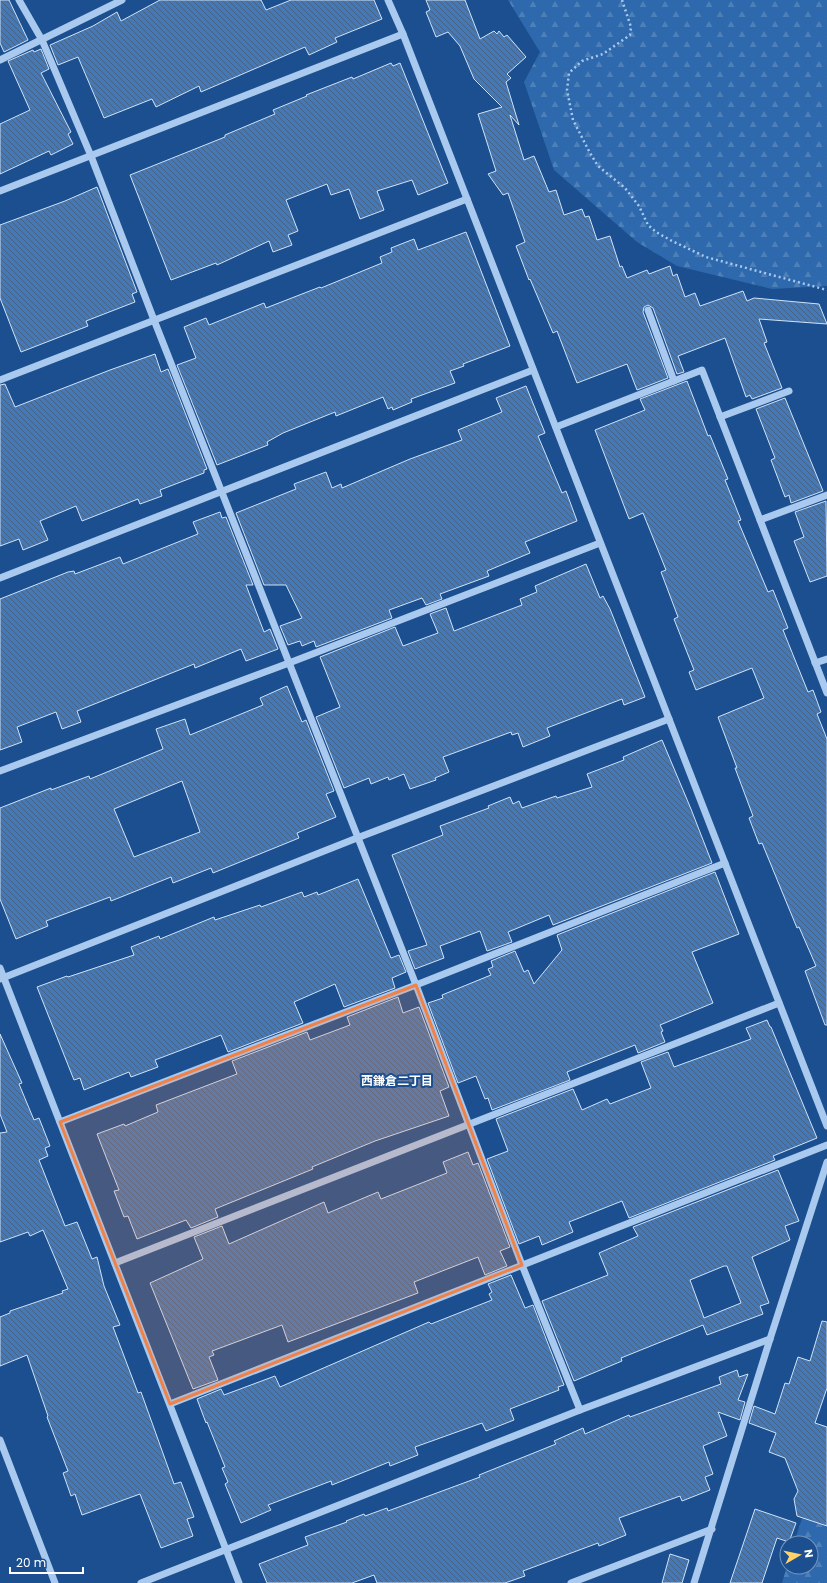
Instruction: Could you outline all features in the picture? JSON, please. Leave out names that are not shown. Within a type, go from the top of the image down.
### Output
[{"type":"street","points":[[19,0],[42,40],[91,156],[357,838],[416,985],[522,1265],[580,1410]]},
{"type":"street","points":[[0,60],[122,0]]},
{"type":"street","points":[[388,0],[403,34],[827,1126]]},
{"type":"street","points":[[0,191],[403,34]]},
{"type":"street","points":[[0,380],[467,199]]},
{"type":"street","points":[[648,310],[674,381]]},
{"type":"street","points":[[0,578],[221,490],[533,370]]},
{"type":"street","points":[[556,427],[702,370],[827,693]]},
{"type":"street","points":[[720,417],[789,392]]},
{"type":"street","points":[[760,520],[827,495]]},
{"type":"street","points":[[0,771],[289,663],[600,543]]},
{"type":"street","points":[[815,663],[827,659]]},
{"type":"street","points":[[2,978],[357,838],[669,719]]},
{"type":"street","points":[[60,1122],[416,985],[725,863]]},
{"type":"street","points":[[0,968],[2,978],[60,1122],[239,1583]]},
{"type":"street","points":[[115,1263],[779,1003]]},
{"type":"street","points":[[170,1404],[827,1145]]},
{"type":"street","points":[[694,1583],[827,1162]]},
{"type":"street","points":[[141,1583],[580,1410],[770,1339]]},
{"type":"street","points":[[0,1440],[55,1583]]},
{"type":"street","points":[[571,1583],[712,1529]]},
{"type":"path","points":[[622,0],[631,27],[630,35],[603,54],[582,61],[569,73],[567,90],[573,120],[598,166],[625,188],[639,206],[648,224],[656,232],[672,242],[706,257],[827,290]]},
{"type":"highlighted area","points":[[416,985],[522,1265],[170,1404],[60,1122]]},
{"type":"green space","points":[[508,0],[827,0],[827,286],[772,289],[677,266],[637,242],[554,170],[524,82],[540,52]]},
{"type":"green space","points":[[827,1442],[827,1583],[782,1583],[784,1575],[819,1575],[819,1535],[797,1535]]},
{"type":"building","points":[[0,0],[9,0],[28,40],[4,52],[0,43]]},
{"type":"building","points":[[160,0],[261,0],[266,10],[291,0],[374,0],[382,19],[335,38],[337,42],[309,55],[305,47],[201,92],[199,86],[156,107],[152,99],[104,118],[78,57],[58,65],[50,45],[93,26],[117,12],[121,21]]},
{"type":"building","points":[[426,0],[465,0],[480,39],[494,31],[497,34],[499,31],[504,37],[507,35],[526,57],[507,74],[511,78],[506,82],[519,125],[510,115],[524,160],[534,156],[549,192],[556,190],[564,215],[582,209],[585,217],[589,216],[597,240],[610,236],[620,267],[622,266],[627,278],[647,270],[649,274],[670,266],[673,276],[677,274],[685,297],[695,293],[700,306],[743,291],[747,301],[754,298],[819,304],[827,324],[759,319],[767,342],[764,343],[782,388],[752,399],[750,395],[746,397],[725,338],[678,356],[684,372],[677,374],[653,308],[648,305],[644,307],[643,312],[668,378],[637,390],[627,364],[577,383],[557,331],[553,333],[530,279],[529,280],[516,246],[525,242],[508,193],[503,195],[488,174],[496,171],[478,114],[502,107],[474,79],[460,46],[448,32],[436,37],[426,12],[430,10]]},
{"type":"building","points":[[41,49],[49,69],[41,73],[71,132],[68,134],[73,144],[51,155],[49,151],[0,174],[0,124],[30,110],[8,61],[33,50],[34,52]]},
{"type":"building","points":[[391,63],[393,66],[400,63],[448,183],[418,195],[412,180],[377,191],[384,210],[360,219],[349,189],[331,195],[327,184],[286,200],[298,231],[288,235],[292,245],[273,252],[269,241],[217,265],[216,263],[171,280],[130,175],[225,137],[225,135],[275,114],[273,110],[307,96],[306,95],[352,77],[353,79]]},
{"type":"building","points":[[97,187],[137,292],[132,294],[135,302],[86,321],[88,326],[21,352],[0,298],[0,225],[65,201]]},
{"type":"building","points":[[466,232],[510,346],[463,364],[464,366],[450,371],[455,383],[411,399],[412,402],[393,410],[392,407],[388,409],[383,397],[336,416],[335,412],[283,433],[267,442],[268,445],[217,465],[177,365],[196,358],[184,327],[206,318],[209,325],[264,303],[266,308],[320,287],[321,288],[382,263],[380,257],[392,252],[391,248],[414,239],[418,250]]},
{"type":"building","points":[[155,354],[161,372],[168,369],[207,469],[204,470],[204,473],[160,490],[162,496],[140,504],[138,499],[82,521],[76,506],[40,521],[48,540],[23,550],[19,539],[0,546],[0,385],[5,384],[15,407]]},
{"type":"building","points":[[687,381],[708,436],[710,435],[728,479],[725,480],[741,520],[738,521],[768,592],[773,590],[788,628],[783,630],[808,692],[813,690],[821,712],[817,714],[827,739],[827,1025],[825,1025],[805,971],[816,966],[799,927],[797,928],[762,843],[759,844],[749,818],[753,816],[718,717],[764,698],[752,668],[696,690],[689,672],[694,670],[674,619],[678,617],[661,572],[666,570],[643,513],[629,519],[595,430],[645,410],[640,399]]},
{"type":"building","points":[[526,386],[545,433],[538,436],[562,493],[566,491],[577,521],[525,542],[530,553],[487,571],[489,576],[440,594],[442,599],[426,605],[422,598],[389,610],[392,618],[316,647],[314,641],[302,646],[300,641],[288,645],[280,626],[302,618],[286,585],[264,585],[236,513],[296,489],[294,484],[326,472],[332,488],[341,484],[342,488],[410,459],[462,440],[458,430],[502,412],[496,398]]},
{"type":"building","points":[[785,398],[823,491],[791,503],[789,495],[785,497],[771,460],[775,458],[756,409]]},
{"type":"building","points":[[826,501],[827,576],[810,582],[794,541],[804,537],[795,512]]},
{"type":"building","points":[[220,512],[222,518],[226,517],[253,585],[246,585],[264,632],[270,629],[278,649],[246,661],[241,649],[195,668],[194,664],[77,711],[81,722],[62,729],[56,712],[17,727],[22,742],[0,750],[0,599],[68,572],[74,571],[75,574],[120,557],[123,564],[198,534],[193,522]]},
{"type":"building","points":[[586,564],[600,598],[603,596],[610,609],[645,697],[624,705],[622,699],[547,728],[550,736],[523,747],[518,733],[512,735],[511,732],[443,757],[449,772],[435,778],[436,780],[410,789],[404,774],[389,780],[388,777],[371,784],[369,778],[344,788],[316,717],[340,707],[320,657],[395,627],[403,646],[438,633],[430,614],[446,608],[454,631],[522,605],[520,599],[537,592],[535,586]]},
{"type":"building","points":[[287,686],[302,722],[306,720],[334,791],[326,794],[336,817],[297,833],[299,838],[213,873],[211,868],[173,883],[171,877],[111,901],[110,897],[46,921],[48,926],[16,939],[0,899],[0,808],[51,788],[51,790],[89,776],[90,779],[163,749],[156,729],[185,719],[190,735],[263,705],[260,698]],"holes":[[[182,781],[200,832],[134,857],[114,809]]]},
{"type":"building","points":[[662,740],[712,863],[553,925],[549,915],[508,932],[512,942],[487,951],[480,931],[440,946],[444,958],[415,969],[408,951],[427,945],[392,855],[443,835],[440,826],[489,808],[488,806],[510,797],[513,804],[519,801],[522,808],[556,796],[557,798],[592,787],[587,774],[624,760],[623,757]]},
{"type":"building","points":[[715,872],[739,934],[692,952],[713,1003],[660,1025],[665,1042],[638,1053],[635,1045],[567,1072],[570,1080],[492,1110],[488,1098],[485,1099],[476,1076],[458,1083],[428,1003],[443,998],[442,995],[491,975],[488,969],[493,967],[491,961],[515,951],[524,972],[528,970],[534,984],[562,950],[557,935]]},
{"type":"building","points":[[358,879],[391,958],[399,955],[406,972],[392,978],[395,988],[344,1007],[335,984],[294,1002],[303,1023],[228,1052],[221,1035],[155,1060],[158,1067],[131,1077],[129,1072],[84,1090],[80,1078],[74,1080],[37,987],[134,955],[131,947],[159,936],[160,939],[214,917],[215,920],[260,905],[261,907],[302,892],[304,897],[317,892],[318,895]]},
{"type":"building","points":[[398,997],[403,1013],[419,1007],[449,1087],[440,1091],[449,1116],[375,1141],[312,1167],[313,1169],[215,1209],[218,1217],[191,1228],[186,1220],[137,1239],[128,1216],[124,1217],[114,1191],[119,1190],[97,1134],[124,1124],[125,1126],[158,1112],[156,1105],[237,1074],[232,1061],[307,1032],[310,1040],[350,1025],[347,1017]]},
{"type":"building","points":[[767,1020],[817,1138],[773,1156],[775,1160],[629,1218],[622,1201],[569,1222],[573,1232],[542,1245],[539,1236],[519,1244],[487,1159],[508,1151],[496,1119],[573,1089],[582,1110],[607,1099],[610,1104],[651,1088],[641,1062],[668,1052],[674,1067],[751,1039],[746,1028]]},
{"type":"building","points":[[0,1034],[22,1083],[19,1084],[34,1120],[39,1118],[50,1146],[45,1148],[48,1156],[39,1160],[65,1226],[77,1222],[92,1259],[97,1257],[104,1286],[120,1325],[113,1327],[138,1393],[141,1392],[174,1484],[181,1482],[194,1517],[187,1519],[193,1536],[161,1548],[140,1494],[82,1515],[75,1494],[71,1496],[63,1473],[68,1471],[47,1417],[48,1416],[27,1355],[0,1366],[0,1317],[10,1313],[10,1311],[63,1293],[62,1291],[68,1289],[43,1230],[30,1236],[28,1232],[0,1242],[0,1133],[7,1132],[0,1114]]},
{"type":"building","points":[[468,1152],[473,1165],[478,1163],[510,1247],[500,1251],[507,1266],[485,1275],[478,1257],[414,1282],[418,1293],[288,1342],[282,1325],[212,1351],[214,1355],[209,1357],[218,1380],[193,1389],[150,1283],[203,1259],[194,1237],[222,1226],[229,1244],[324,1202],[328,1213],[378,1192],[381,1199],[447,1173],[443,1162]]},
{"type":"building","points":[[778,1170],[799,1221],[785,1226],[790,1240],[752,1257],[769,1303],[760,1306],[763,1314],[707,1335],[703,1325],[621,1358],[622,1361],[574,1381],[542,1301],[608,1275],[599,1253],[638,1236],[633,1227]],"holes":[[[727,1266],[741,1303],[704,1318],[690,1280]]]},
{"type":"building","points":[[511,1275],[525,1308],[533,1305],[564,1385],[558,1387],[559,1390],[510,1409],[514,1420],[486,1431],[482,1423],[415,1447],[418,1455],[390,1466],[389,1462],[332,1485],[331,1481],[268,1505],[271,1510],[241,1523],[225,1484],[228,1482],[222,1468],[225,1467],[197,1399],[221,1389],[224,1395],[275,1376],[280,1387],[429,1322],[431,1324],[492,1300],[489,1294],[492,1292],[488,1284]]},
{"type":"building","points":[[822,1321],[827,1322],[827,1388],[815,1423],[827,1427],[827,1526],[797,1516],[794,1499],[798,1491],[785,1458],[769,1452],[776,1433],[749,1423],[754,1406],[775,1414],[785,1383],[789,1384],[798,1357],[810,1361]]},
{"type":"building","points":[[737,1370],[739,1377],[748,1374],[738,1400],[745,1402],[740,1420],[718,1412],[727,1436],[703,1446],[713,1474],[705,1477],[710,1490],[682,1501],[680,1496],[619,1518],[626,1535],[599,1546],[598,1543],[523,1571],[525,1576],[505,1583],[377,1583],[374,1575],[352,1583],[267,1583],[259,1564],[308,1545],[305,1537],[347,1522],[346,1521],[364,1514],[365,1516],[387,1508],[388,1511],[480,1477],[479,1475],[556,1444],[554,1441],[583,1428],[585,1434],[629,1415],[630,1417],[721,1384],[719,1377]]},
{"type":"building","points":[[755,1509],[796,1523],[792,1535],[779,1535],[779,1539],[777,1538],[762,1583],[730,1583]]},
{"type":"building","points":[[670,1554],[689,1560],[682,1583],[662,1583]]},
{"type":"district","name":"西鎌倉二丁目","points":[[397,1080]]}]
